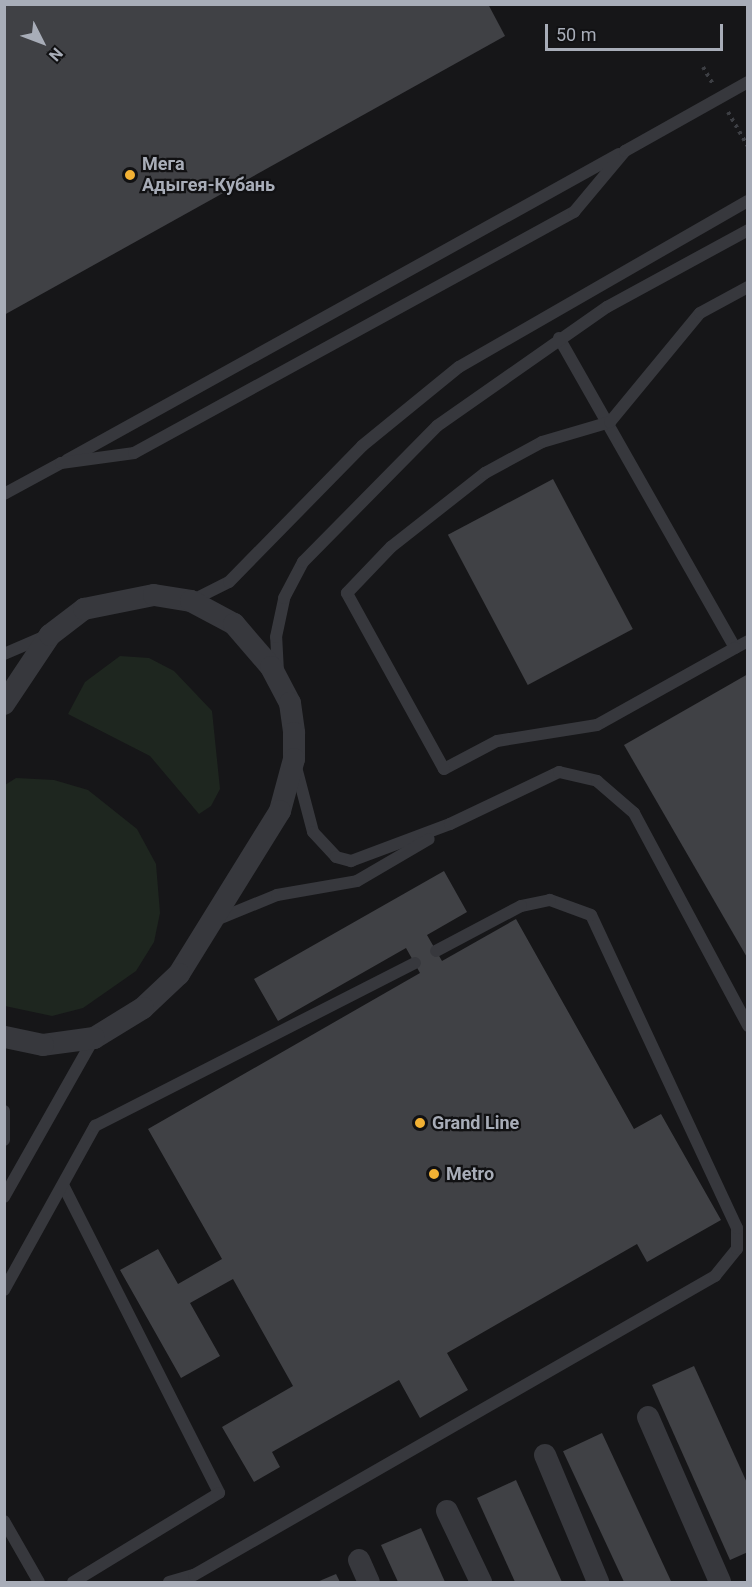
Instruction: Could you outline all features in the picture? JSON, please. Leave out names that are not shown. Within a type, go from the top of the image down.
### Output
[{"type":"street","points":[[4,704],[50,635],[84,609],[120,598],[154,595],[191,601],[234,624],[279,682],[290,703],[294,759],[280,811],[215,920],[159,994],[94,1038],[43,1045],[4,1037]]},
{"type":"street","points":[[648,1417],[720,1582]]},
{"type":"street","points":[[544,1455],[598,1582]]},
{"type":"street","points":[[447,1511],[481,1582]]},
{"type":"street","points":[[359,1560],[369,1582]]},
{"type":"lane","points":[[4,494],[747,82]]},
{"type":"lane","points":[[61,463],[134,453],[553,224],[574,212],[625,151]]},
{"type":"lane","points":[[191,601],[229,582],[362,447],[459,367],[747,201]]},
{"type":"lane","points":[[279,682],[276,637],[284,598],[303,562],[437,426],[559,338],[747,230]]},
{"type":"lane","points":[[747,287],[700,313],[610,422],[542,442],[485,473],[391,547],[347,593],[444,769],[497,741],[597,725],[747,641]]},
{"type":"lane","points":[[559,338],[610,422],[735,648]]},
{"type":"lane","points":[[4,654],[50,635]]},
{"type":"lane","points":[[294,759],[313,832],[336,857],[375,856],[450,824],[558,772],[597,781],[618,794],[634,813],[747,1026]]},
{"type":"lane","points":[[215,920],[277,895],[357,881],[450,824]]},
{"type":"lane","points":[[168,1582],[194,1575],[715,1276],[738,1249],[737,1228],[591,915],[550,900],[521,906],[436,951]]},
{"type":"lane","points":[[4,1290],[95,1126],[415,963]]},
{"type":"lane","points":[[4,1197],[94,1038]]},
{"type":"lane","points":[[4,1111],[4,1140]]},
{"type":"lane","points":[[63,1185],[219,1493],[73,1582]]},
{"type":"lane","points":[[4,1521],[39,1582]]},
{"type":"shaded area","points":[[120,656],[149,658],[174,671],[212,711],[220,789],[211,806],[199,814],[150,756],[68,714],[85,682]]},
{"type":"shaded area","points":[[16,778],[54,780],[88,790],[137,829],[156,864],[160,913],[154,942],[136,971],[83,1008],[52,1016],[5,1006],[5,785]]},
{"type":"building","name":"Мега Адыгея-Кубань","points":[[4,4],[488,4],[505,36],[4,315]]},
{"type":"building","points":[[553,479],[633,629],[528,685],[448,535]]},
{"type":"building","points":[[748,674],[748,959],[624,745]]},
{"type":"building","name":"Metro","points":[[444,871],[467,912],[427,935],[442,961],[516,919],[634,1129],[661,1114],[721,1220],[647,1262],[637,1244],[447,1353],[468,1390],[420,1418],[399,1380],[272,1452],[280,1467],[254,1482],[222,1427],[293,1386],[233,1279],[190,1303],[220,1356],[181,1378],[120,1270],[158,1249],[178,1284],[222,1259],[148,1129],[420,973],[406,948],[278,1021],[254,979]]},
{"type":"building","points":[[694,1366],[748,1485],[748,1552],[730,1560],[652,1385]]},
{"type":"building","points":[[602,1433],[671,1582],[624,1582],[563,1451]]},
{"type":"building","points":[[516,1480],[562,1582],[515,1582],[477,1498]]},
{"type":"building","points":[[421,1528],[445,1582],[398,1582],[381,1545]]},
{"type":"building","points":[[336,1574],[340,1582],[317,1582]]},
{"type":"place","name":"Мега Адыгея-Кубань","points":[[130,175]]},
{"type":"place","name":"Grand Line","points":[[420,1123]]},
{"type":"place","name":"Metro","points":[[434,1174]]}]
